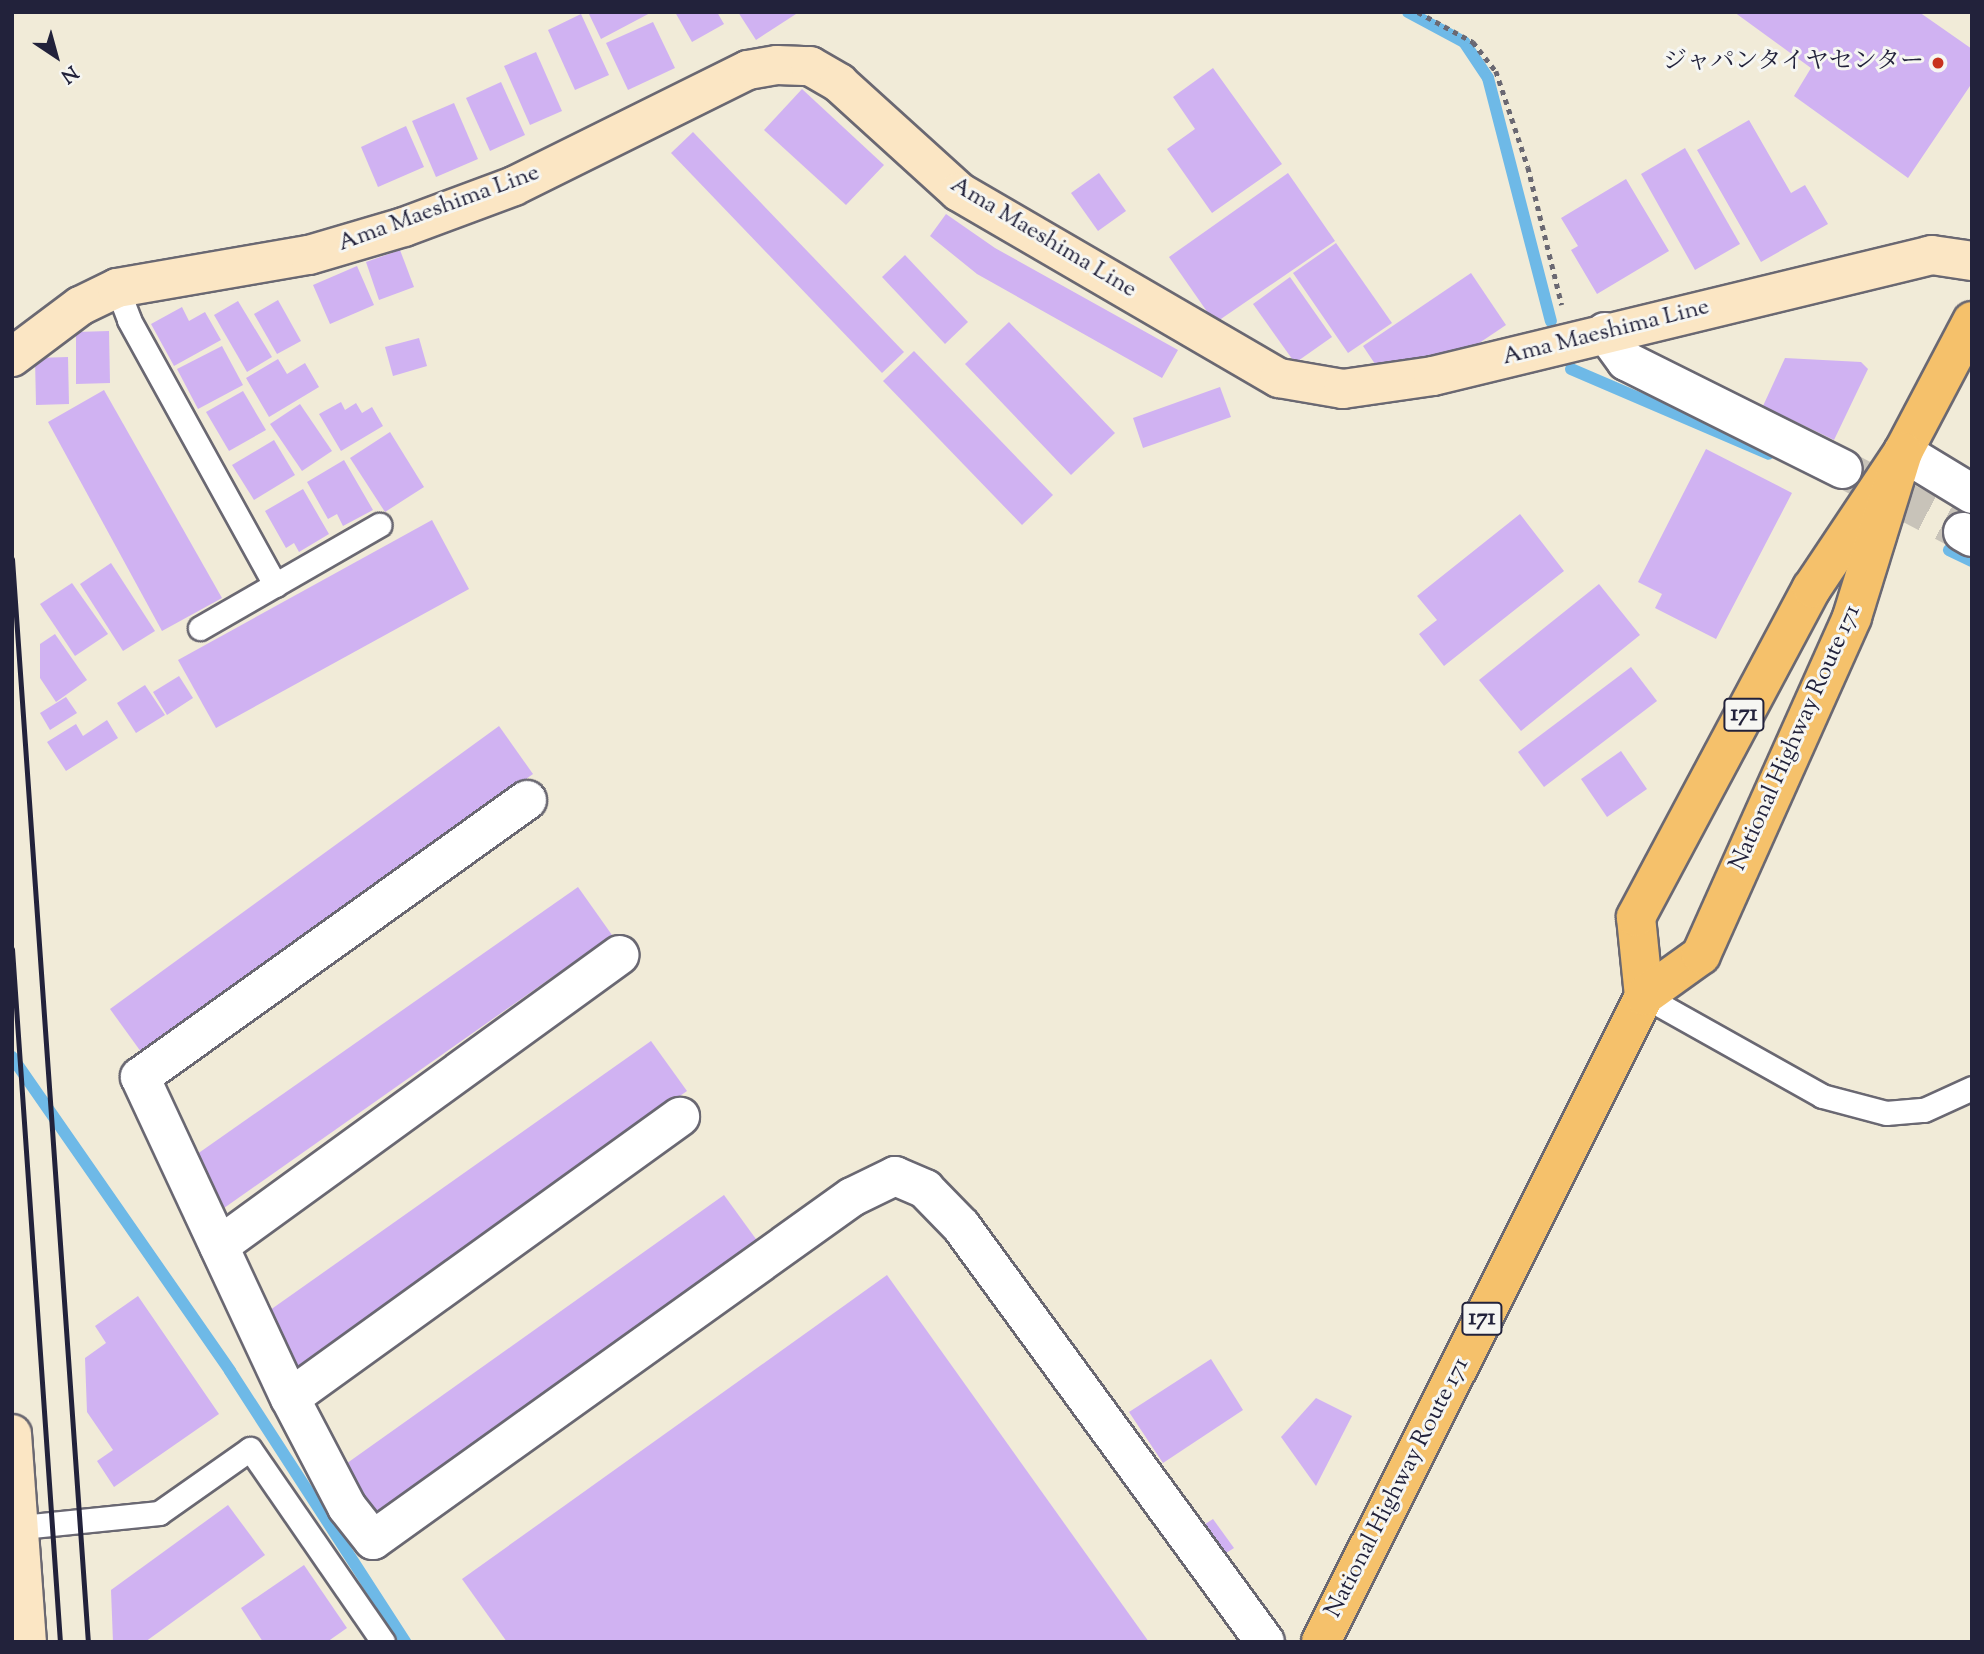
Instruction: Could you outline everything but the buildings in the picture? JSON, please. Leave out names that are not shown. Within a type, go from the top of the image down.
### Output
[{"type":"highway","name":"National Highway Route 171","points":[[1644,996],[1636,917],[1812,588],[1903,452],[1972,321]]},
{"type":"highway","name":"National Highway Route 171","points":[[1321,1642],[1644,996],[1701,954],[1852,617],[1903,452]]},
{"type":"main road","name":"Ama Maeshima Line","points":[[12,357],[80,306],[117,288],[309,255],[404,227],[514,186],[748,70],[810,66],[864,103],[959,192],[1279,378],[1343,389],[1433,376],[1588,336],[1932,255],[1972,261]]},
{"type":"main road","points":[[12,1434],[15,1528],[27,1642]]},
{"type":"street","points":[[1588,336],[1626,361],[1843,468]]},
{"type":"street","points":[[1903,452],[1972,494]]},
{"type":"street","points":[[527,800],[140,1077],[290,1398],[347,1507],[373,1540],[852,1197],[895,1176],[925,1189],[961,1226],[1265,1642]]},
{"type":"street","points":[[219,1246],[620,956]]},
{"type":"street","points":[[290,1398],[680,1117]]},
{"type":"lane","points":[[117,288],[129,320],[275,585]]},
{"type":"lane","points":[[200,628],[379,525]]},
{"type":"lane","points":[[1644,996],[1835,1100],[1886,1114],[1924,1110],[1972,1088]]},
{"type":"lane","points":[[15,1528],[159,1513],[250,1449],[383,1642]]},
{"type":"path","points":[[1418,12],[1473,42],[1496,71],[1588,336]]},
{"type":"waterway","points":[[1408,12],[1464,42],[1488,78],[1551,321]]},
{"type":"waterway","points":[[1571,369],[1769,454]]},
{"type":"waterway","points":[[1949,550],[1972,561]]},
{"type":"waterway","points":[[12,1057],[230,1371],[405,1642]]},
{"type":"tunnel","points":[[1843,469],[1963,532]]},
{"type":"railway","points":[[12,559],[88,1642]]},
{"type":"railway","points":[[12,949],[60,1642]]},
{"type":"place","name":"ジャパンタイヤセンター","points":[[1938,63]]}]
